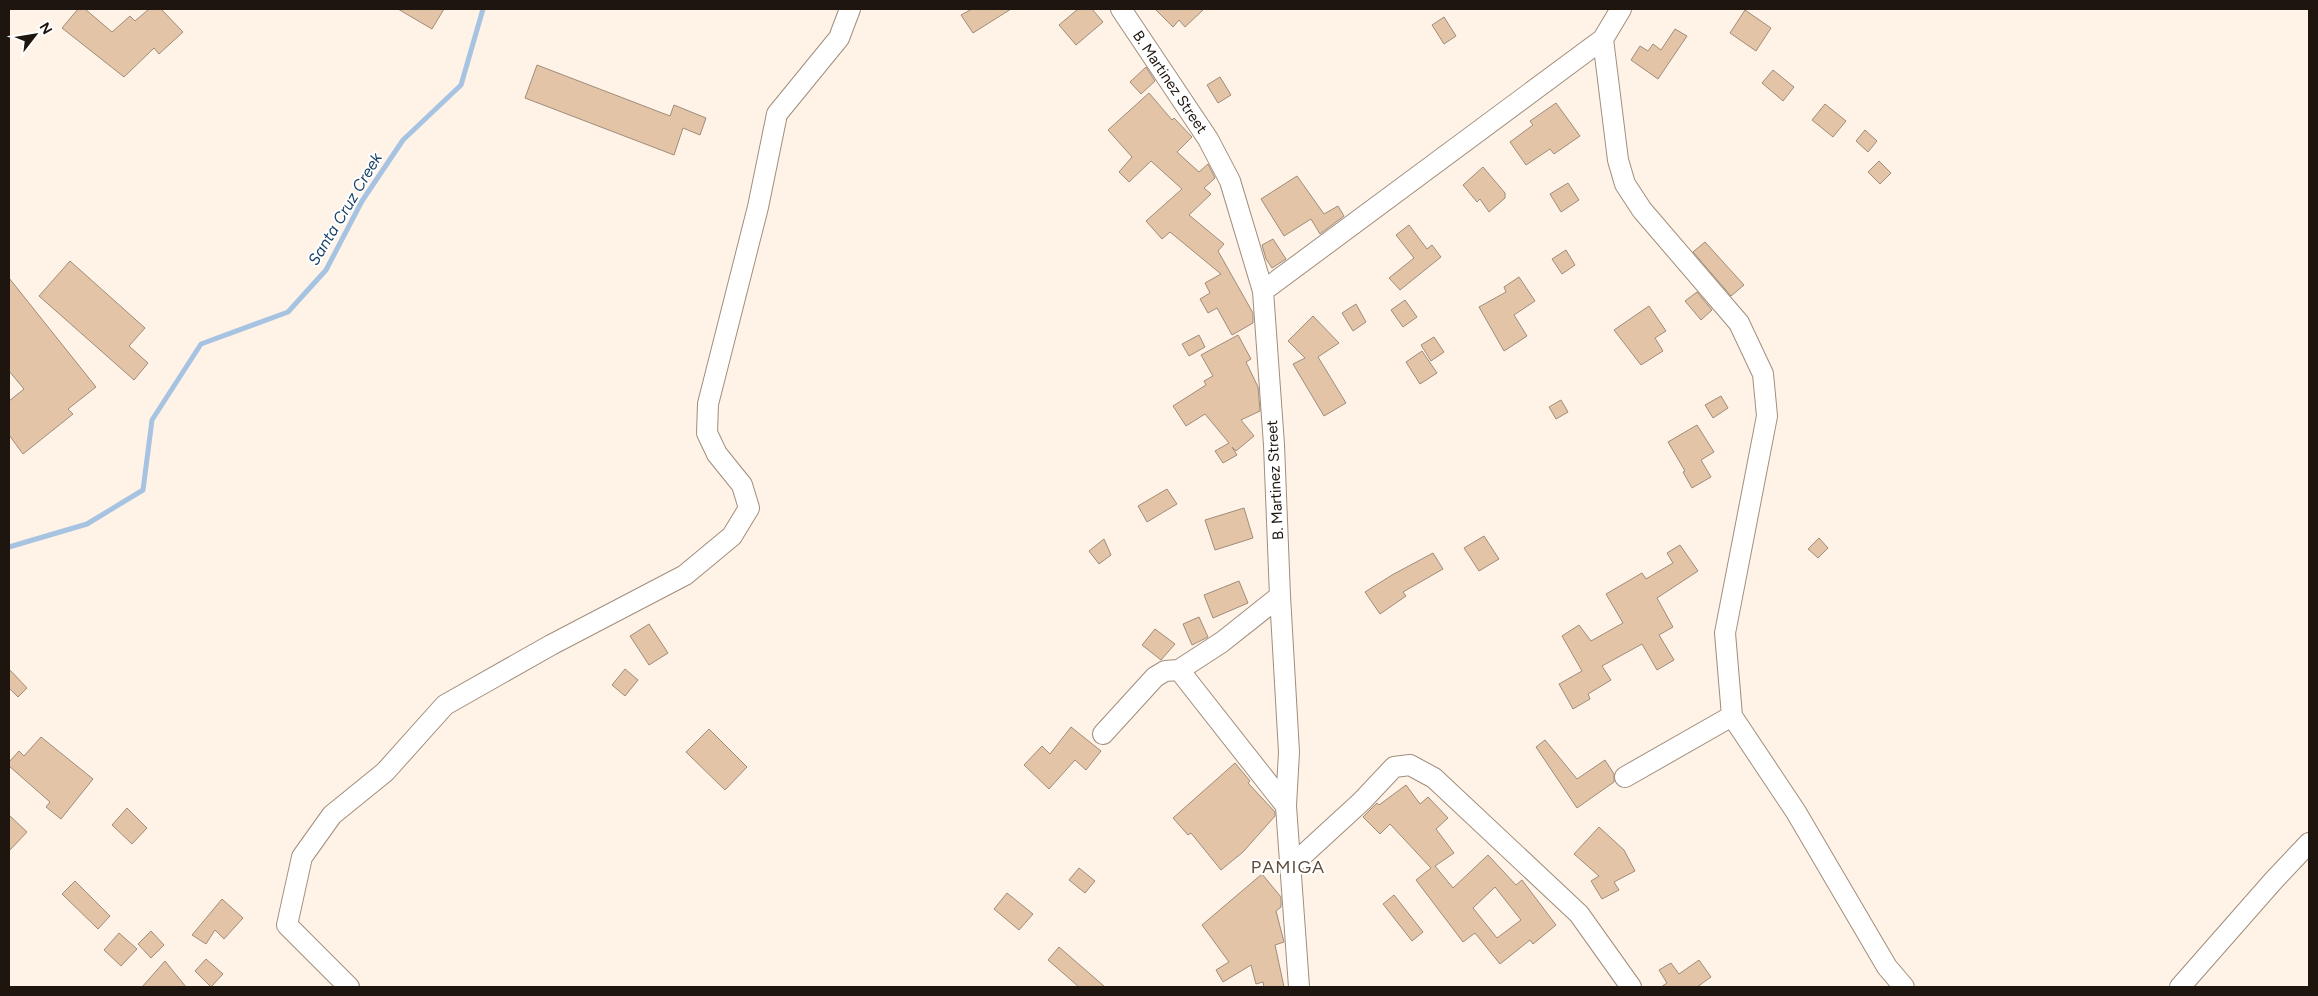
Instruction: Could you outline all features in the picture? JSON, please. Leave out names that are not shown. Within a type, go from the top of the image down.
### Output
[{"type":"street","points":[[349,987],[287,925],[302,857],[332,815],[386,772],[445,705],[551,645],[685,575],[732,536],[749,508],[742,484],[717,454],[707,432],[708,404],[758,207],[777,114],[838,38],[850,9]]},
{"type":"street","name":"B. Martinez Street","points":[[1122,9],[1208,139],[1230,181],[1263,291],[1274,444],[1289,752],[1286,806],[1299,987]]},
{"type":"street","points":[[1263,291],[1603,39],[1620,9]]},
{"type":"street","points":[[1603,39],[1618,160],[1625,184],[1642,210],[1739,323],[1763,374],[1767,416],[1725,633],[1732,716],[1796,812],[1887,967],[1904,987]]},
{"type":"street","points":[[1103,734],[1155,677],[1165,671],[1178,670],[1222,642],[1280,596]]},
{"type":"street","points":[[1178,670],[1286,806]]},
{"type":"street","points":[[1625,777],[1732,716]]},
{"type":"street","points":[[1290,867],[1362,801],[1394,767],[1410,765],[1434,778],[1579,914],[1631,987]]},
{"type":"street","points":[[2180,987],[2274,880],[2309,844]]},
{"type":"building","points":[[78,9],[85,9],[112,32],[130,16],[135,21],[149,9],[161,9],[183,32],[159,54],[154,48],[124,77],[62,28]]},
{"type":"building","points":[[398,9],[444,9],[432,29]]},
{"type":"building","points":[[972,9],[1011,9],[973,33],[961,15]]},
{"type":"building","points":[[1078,9],[1092,9],[1103,22],[1076,45],[1059,25]]},
{"type":"building","points":[[1155,9],[1204,9],[1185,27],[1179,20],[1173,27]]},
{"type":"building","points":[[1745,10],[1771,28],[1756,51],[1730,33]]},
{"type":"building","points":[[1444,17],[1456,36],[1444,44],[1432,25]]},
{"type":"building","points":[[1675,29],[1687,36],[1658,79],[1631,60],[1640,46],[1648,51],[1653,44],[1661,50]]},
{"type":"building","points":[[537,65],[670,116],[674,105],[706,118],[700,135],[683,128],[674,155],[525,98]]},
{"type":"building","points":[[1146,67],[1155,81],[1141,94],[1130,82]]},
{"type":"building","points":[[1773,70],[1794,87],[1783,101],[1762,83]]},
{"type":"building","points":[[1220,77],[1231,95],[1218,103],[1207,85]]},
{"type":"building","points":[[1149,93],[1172,120],[1174,118],[1192,137],[1177,152],[1199,172],[1208,164],[1215,178],[1204,188],[1211,194],[1189,215],[1224,244],[1218,251],[1253,313],[1253,323],[1232,335],[1217,308],[1208,313],[1200,299],[1210,293],[1205,283],[1221,274],[1170,232],[1162,239],[1146,221],[1182,189],[1151,161],[1129,182],[1119,172],[1132,157],[1108,130]]},
{"type":"building","points":[[1556,103],[1580,136],[1554,154],[1550,149],[1526,165],[1510,142],[1533,125],[1530,121]]},
{"type":"building","points":[[1825,104],[1846,121],[1833,137],[1812,120]]},
{"type":"building","points":[[1865,130],[1877,141],[1868,152],[1856,141]]},
{"type":"building","points":[[1879,161],[1891,173],[1880,184],[1868,172]]},
{"type":"building","points":[[1483,167],[1505,193],[1505,198],[1489,212],[1480,199],[1477,202],[1463,185]]},
{"type":"building","points":[[1297,176],[1324,214],[1338,206],[1344,216],[1320,234],[1311,219],[1284,236],[1261,199]]},
{"type":"building","points":[[1568,183],[1579,200],[1561,212],[1550,194]]},
{"type":"building","points":[[1409,225],[1427,249],[1432,245],[1441,257],[1400,290],[1389,278],[1414,258],[1396,235]]},
{"type":"building","points":[[1273,239],[1286,259],[1272,268],[1266,259],[1262,245]]},
{"type":"building","points":[[1705,242],[1744,285],[1731,296],[1693,252]]},
{"type":"building","points":[[1566,250],[1575,265],[1562,274],[1552,259]]},
{"type":"building","points":[[70,261],[145,328],[129,346],[148,363],[134,380],[39,296]]},
{"type":"building","points":[[1519,277],[1535,301],[1514,315],[1527,336],[1504,351],[1479,307],[1506,292],[1504,287]]},
{"type":"building","points":[[9,278],[96,387],[68,409],[73,414],[23,454],[9,435],[9,401],[24,389],[9,371]]},
{"type":"building","points":[[1697,292],[1712,310],[1701,320],[1685,301]]},
{"type":"building","points":[[1405,300],[1417,317],[1403,327],[1391,310]]},
{"type":"building","points":[[1356,304],[1366,322],[1353,331],[1342,313]]},
{"type":"building","points":[[1649,306],[1666,331],[1655,338],[1663,351],[1641,365],[1614,330]]},
{"type":"building","points":[[1313,316],[1339,343],[1318,357],[1346,403],[1324,416],[1293,364],[1305,358],[1288,341]]},
{"type":"building","points":[[1199,335],[1205,347],[1189,356],[1182,344]]},
{"type":"building","points":[[1238,335],[1251,359],[1246,362],[1258,387],[1260,411],[1241,420],[1254,436],[1236,451],[1232,447],[1237,455],[1223,463],[1215,451],[1229,443],[1205,414],[1186,426],[1173,406],[1206,385],[1204,381],[1213,376],[1201,355]]},
{"type":"building","points":[[1434,337],[1444,352],[1431,361],[1421,345]]},
{"type":"building","points":[[1422,351],[1437,373],[1420,384],[1406,362]]},
{"type":"building","points":[[1721,396],[1728,408],[1713,418],[1705,405]]},
{"type":"building","points":[[1561,400],[1568,412],[1556,419],[1549,407]]},
{"type":"building","points":[[1697,425],[1714,452],[1701,460],[1711,477],[1692,488],[1683,472],[1685,471],[1668,442]]},
{"type":"building","points":[[1167,489],[1177,504],[1147,522],[1138,506]]},
{"type":"building","points":[[1244,508],[1253,538],[1215,550],[1205,520]]},
{"type":"building","points":[[1484,536],[1499,559],[1479,571],[1464,548]]},
{"type":"building","points":[[1819,538],[1828,548],[1818,558],[1808,549]]},
{"type":"building","points":[[1104,539],[1111,555],[1099,564],[1089,551]]},
{"type":"building","points":[[1680,545],[1698,571],[1657,598],[1673,627],[1659,635],[1674,660],[1657,670],[1642,644],[1602,666],[1611,680],[1588,694],[1590,699],[1573,709],[1559,684],[1582,671],[1562,636],[1579,625],[1591,641],[1623,623],[1606,594],[1642,573],[1646,579],[1673,563],[1667,553]]},
{"type":"building","points":[[1433,553],[1443,569],[1403,592],[1406,596],[1380,614],[1365,592]]},
{"type":"building","points":[[1239,581],[1248,603],[1213,618],[1204,595]]},
{"type":"building","points":[[1199,617],[1208,637],[1192,645],[1183,624]]},
{"type":"building","points":[[649,624],[668,653],[649,665],[630,636]]},
{"type":"building","points":[[1155,629],[1175,644],[1161,660],[1142,645]]},
{"type":"building","points":[[9,669],[27,688],[18,697],[9,688]]},
{"type":"building","points":[[625,669],[638,680],[625,696],[612,685]]},
{"type":"building","points":[[1071,727],[1101,751],[1086,770],[1075,760],[1049,789],[1024,765],[1042,746],[1050,754]]},
{"type":"building","points":[[709,729],[747,767],[725,790],[686,752]]},
{"type":"building","points":[[41,737],[93,779],[61,819],[46,807],[50,802],[9,766],[9,762],[19,751],[24,756]]},
{"type":"building","points":[[1545,740],[1577,779],[1605,760],[1614,774],[1614,782],[1577,808],[1536,747]]},
{"type":"building","points":[[1235,763],[1250,781],[1248,783],[1275,812],[1275,816],[1243,852],[1221,870],[1191,833],[1188,835],[1173,818]]},
{"type":"building","points":[[1406,785],[1420,804],[1428,797],[1448,818],[1436,829],[1454,853],[1435,866],[1453,888],[1488,855],[1516,885],[1522,880],[1556,925],[1533,944],[1530,940],[1500,964],[1475,933],[1463,942],[1416,880],[1431,868],[1390,824],[1380,834],[1363,817],[1377,803],[1379,805]],"holes":[[[1495,887],[1521,920],[1497,938],[1473,908]]]},
{"type":"building","points":[[127,808],[147,828],[132,844],[112,825]]},
{"type":"building","points":[[9,815],[27,832],[9,851]]},
{"type":"building","points":[[1599,827],[1624,850],[1635,871],[1614,882],[1619,890],[1602,899],[1591,881],[1599,876],[1574,854]]},
{"type":"building","points":[[1079,868],[1095,881],[1085,893],[1069,880]]},
{"type":"building","points":[[1262,874],[1281,897],[1281,907],[1276,911],[1284,942],[1275,945],[1284,987],[1264,987],[1263,982],[1256,984],[1251,965],[1223,982],[1216,970],[1229,962],[1202,925]]},
{"type":"building","points":[[75,881],[110,916],[98,929],[62,894]]},
{"type":"building","points":[[1007,893],[1033,914],[1019,930],[994,909]]},
{"type":"building","points":[[1394,895],[1423,932],[1412,941],[1383,904]]},
{"type":"building","points":[[222,899],[243,918],[224,939],[215,930],[206,944],[192,935]]},
{"type":"building","points":[[151,931],[164,945],[151,958],[138,944]]},
{"type":"building","points":[[119,933],[137,949],[121,966],[104,950]]},
{"type":"building","points":[[1059,947],[1105,987],[1079,987],[1048,960]]},
{"type":"building","points":[[206,959],[223,974],[211,987],[195,971]]},
{"type":"building","points":[[1699,960],[1711,977],[1697,987],[1661,987],[1667,983],[1659,970],[1671,963],[1679,974]]},
{"type":"building","points":[[165,961],[186,987],[142,987]]},
{"type":"waterway","name":"Santa Cruz Creek","points":[[9,547],[87,524],[143,490],[152,420],[201,344],[288,312],[326,270],[362,201],[403,140],[461,85],[483,9]]},
{"type":"district","name":"PAMIGA","points":[[1288,867]]}]
